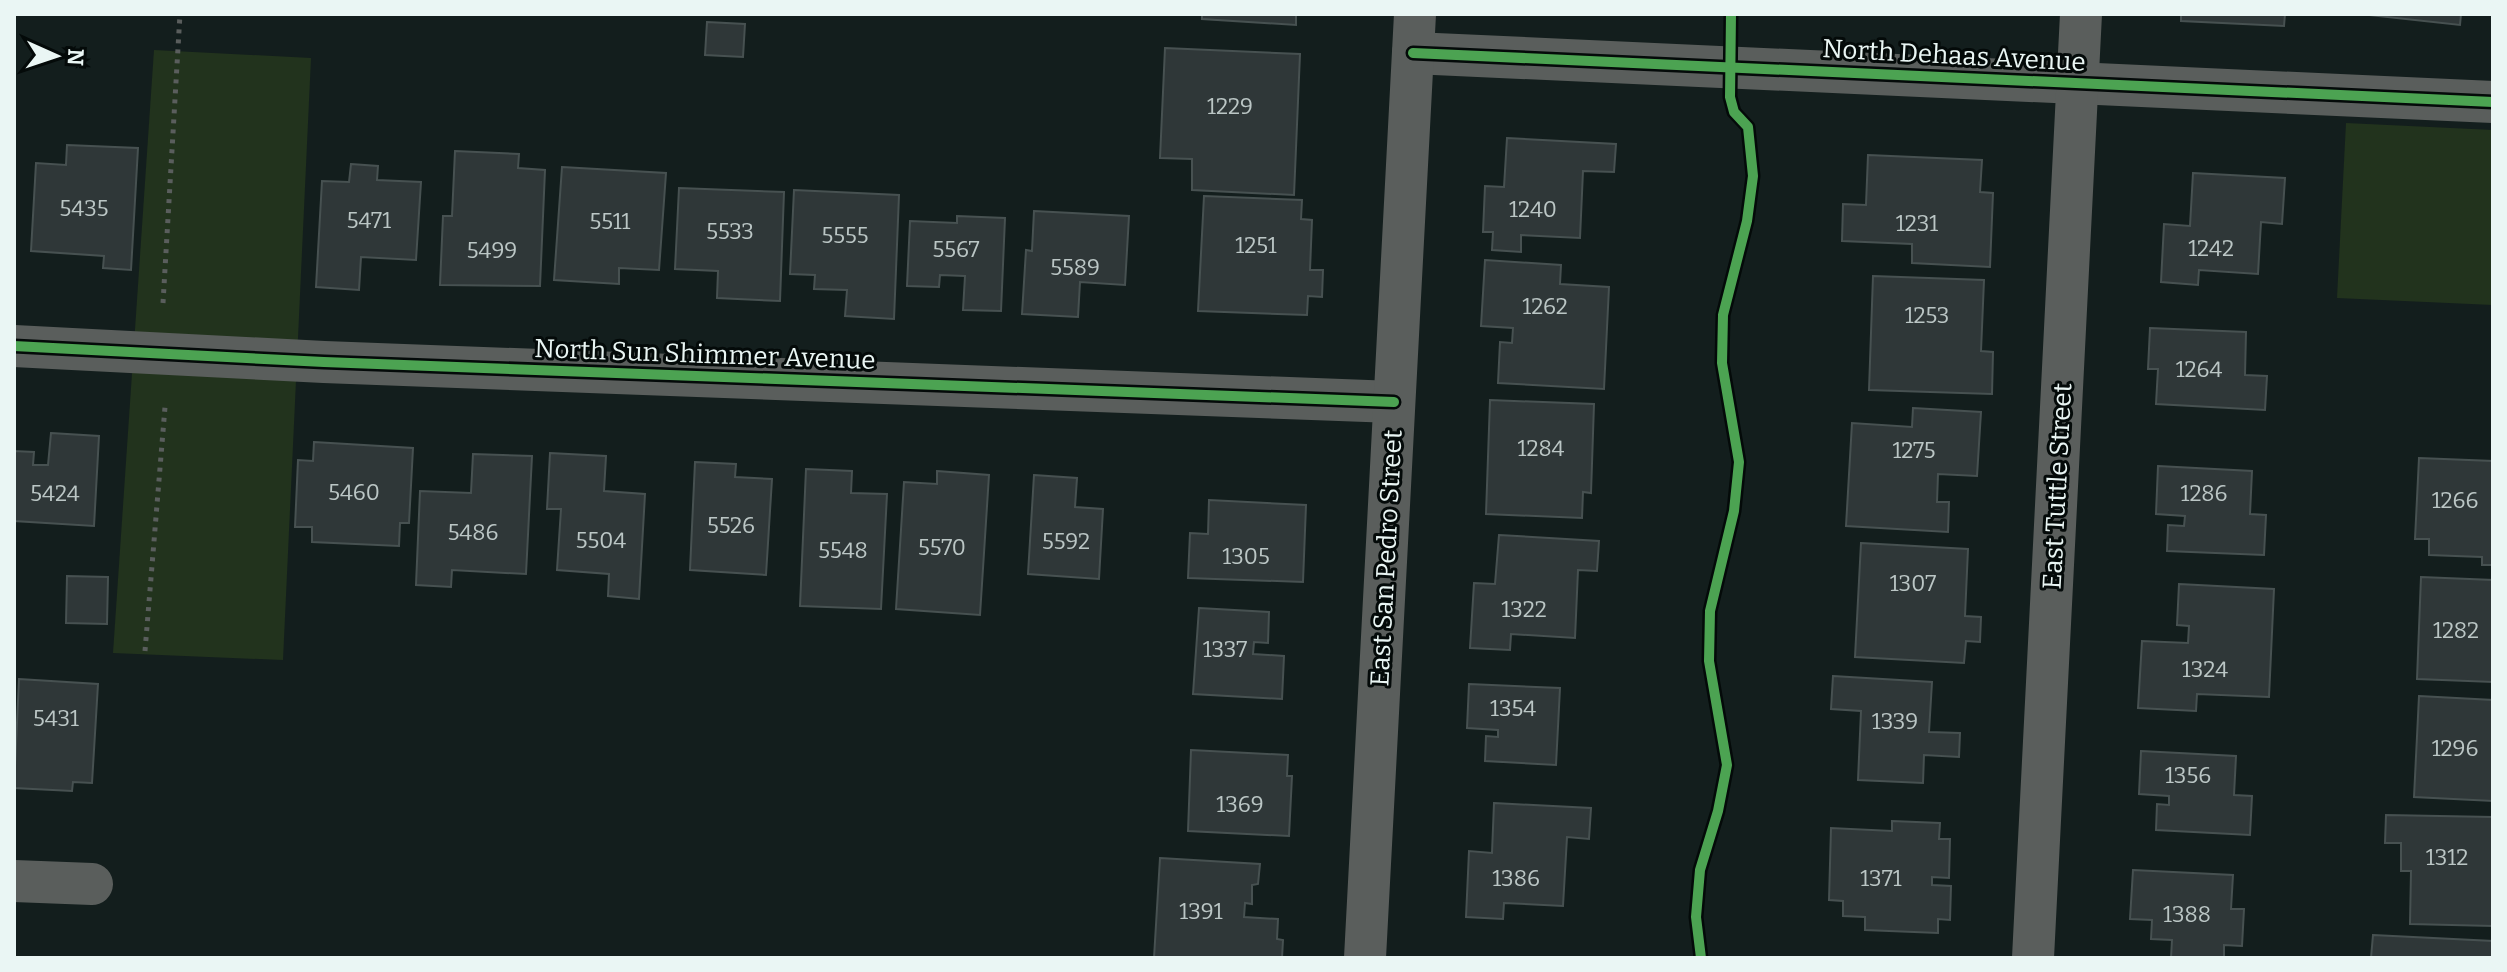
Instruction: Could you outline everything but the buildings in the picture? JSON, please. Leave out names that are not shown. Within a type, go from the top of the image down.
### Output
[{"type":"street","name":"East Tuttle Street","points":[[2033,958],[2081,14]]},
{"type":"street","name":"North Dehaas Avenue","points":[[1414,34],[2078,83],[2493,102]]},
{"type":"street","name":"East San Pedro Street","points":[[1365,958],[1414,34]]},
{"type":"street","name":"North Sun Shimmer Avenue","points":[[14,346],[324,362],[1394,402]]},
{"type":"street","points":[[14,881],[92,884]]},
{"type":"path","points":[[163,303],[180,14]]},
{"type":"path","points":[[145,651],[165,407]]},
{"type":"green space","points":[[154,50],[311,58],[283,660],[113,653]]},
{"type":"green space","points":[[2346,123],[2493,130],[2493,305],[2337,298]]},
{"type":"cycle path","points":[[1701,958],[1696,917],[1700,870],[1718,811],[1727,765],[1709,661],[1710,611],[1734,511],[1739,462],[1722,363],[1723,315],[1747,221],[1753,176],[1748,127],[1734,112],[1730,97],[1731,14]]},
{"type":"cycle path","points":[[1413,53],[2493,102]]},
{"type":"cycle path","points":[[14,346],[324,362],[1394,402]]}]
